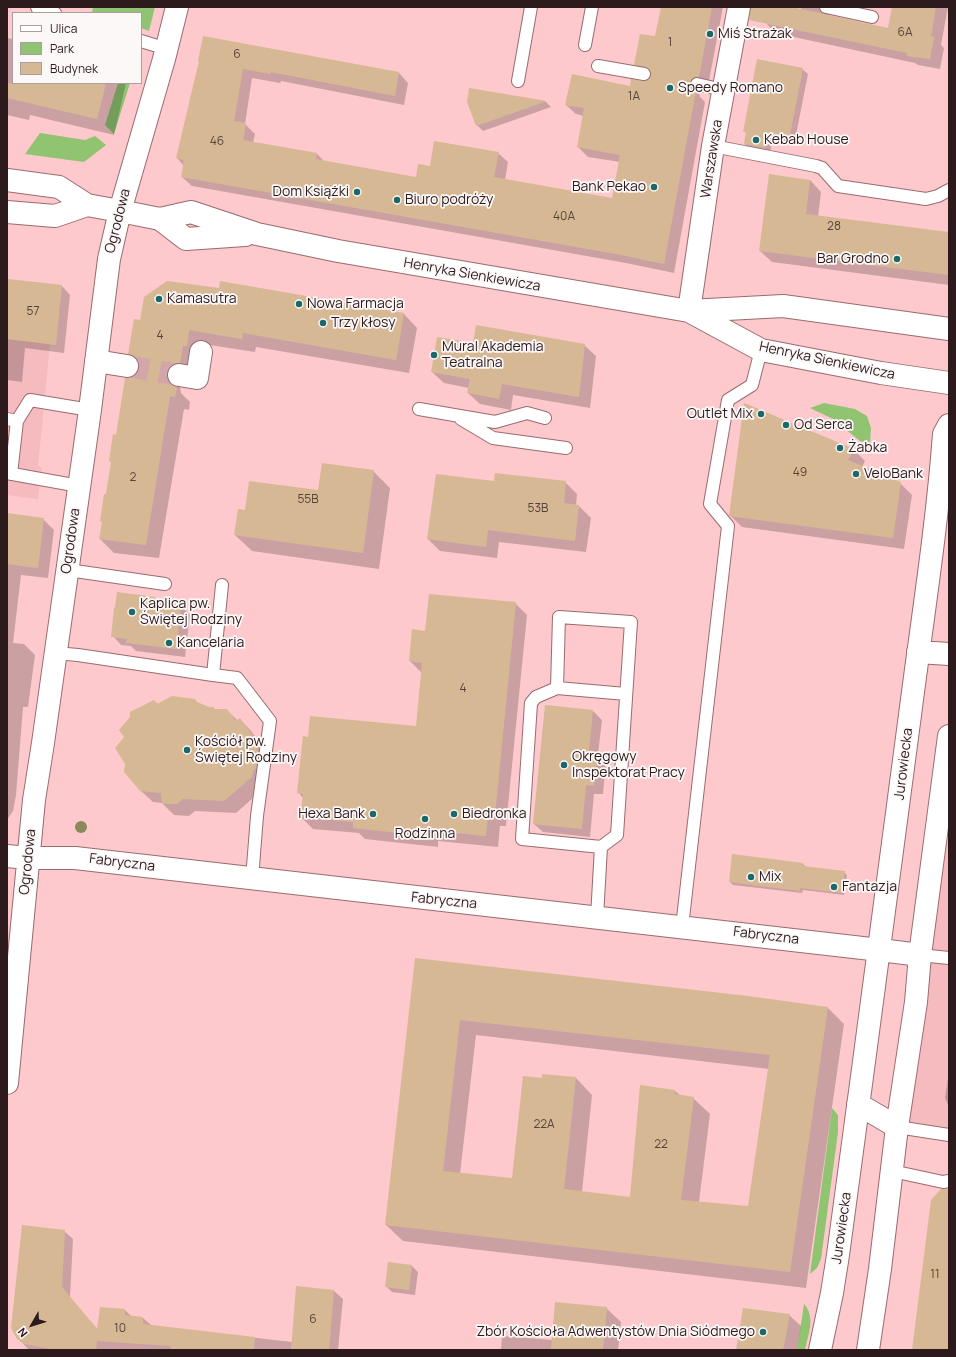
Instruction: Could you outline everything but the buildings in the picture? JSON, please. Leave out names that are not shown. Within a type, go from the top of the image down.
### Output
[{"type":"street","name":"Ogrodowa","points":[[7,1083],[17,857],[34,800],[43,743],[90,410],[109,259],[120,211],[167,48],[177,7]]},
{"type":"street","name":"Warszawska","points":[[689,311],[713,146],[740,7]]},
{"type":"street","name":"Henryka Sienkiewicza","points":[[7,180],[59,187],[87,205],[160,218],[191,212],[257,234],[338,251],[689,311],[783,306],[947,332]]},
{"type":"street","name":"Henryka Sienkiewicza","points":[[7,212],[55,216],[87,205]]},
{"type":"street","name":"Henryka Sienkiewicza","points":[[689,311],[761,350],[881,373],[949,383]]},
{"type":"street","points":[[178,375],[197,378],[201,352]]},
{"type":"street","points":[[96,361],[127,366]]},
{"type":"street","name":"Jurowiecka","points":[[820,1350],[837,1262],[880,950],[918,652],[943,511],[944,434],[949,425]]},
{"type":"street","points":[[918,652],[949,654]]},
{"type":"street","points":[[868,1350],[880,1269],[897,1127],[916,1002],[920,955],[949,736]]},
{"type":"street","name":"Fabryczna","points":[[17,857],[75,858],[920,955]]},
{"type":"street","points":[[858,1104],[897,1127]]},
{"type":"lane","points":[[37,7],[38,9],[51,12]]},
{"type":"lane","points":[[518,81],[531,7]]},
{"type":"lane","points":[[585,45],[592,7]]},
{"type":"lane","points":[[826,7],[872,17]]},
{"type":"lane","points":[[142,41],[167,48]]},
{"type":"lane","points":[[598,66],[644,74]]},
{"type":"lane","points":[[697,84],[723,90]]},
{"type":"lane","points":[[713,146],[816,166],[822,168],[838,186],[926,199],[938,196],[949,190]]},
{"type":"lane","points":[[682,927],[728,526],[710,504],[728,400],[752,385],[761,350]]},
{"type":"lane","points":[[79,486],[9,473],[12,420],[30,400],[90,410]]},
{"type":"lane","points":[[419,409],[495,422],[527,413],[545,418]]},
{"type":"lane","points":[[454,415],[493,438],[566,448]]},
{"type":"lane","points":[[68,570],[165,584]]},
{"type":"lane","points":[[213,675],[222,585]]},
{"type":"lane","points":[[557,688],[559,617],[631,622],[617,835],[601,847],[522,839],[532,703],[536,696],[557,688],[626,694]]},
{"type":"lane","points":[[55,653],[86,656],[238,678],[270,721],[257,816],[252,878]]},
{"type":"lane","points":[[597,917],[601,847]]},
{"type":"lane","points":[[920,955],[949,958]]},
{"type":"lane","points":[[897,1127],[949,1135]]},
{"type":"lane","points":[[892,1171],[949,1182]]},
{"type":"shaded area","points":[[7,279],[62,285],[56,344],[50,344],[38,466],[42,467],[38,499],[7,495]]},
{"type":"shaded area","points":[[949,754],[949,1133],[897,1127]]},
{"type":"green space","points":[[93,7],[155,7],[149,31],[142,28],[142,12],[92,12]]},
{"type":"green space","points":[[118,84],[130,84],[114,134],[105,125]]},
{"type":"green space","points":[[40,133],[85,140],[95,136],[106,145],[84,162],[25,154]]},
{"type":"green space","points":[[824,403],[855,409],[867,416],[871,428],[870,444],[860,441],[833,419],[810,408]]},
{"type":"green space","points":[[832,1108],[838,1115],[838,1132],[821,1259],[817,1268],[810,1274]]},
{"type":"green space","points":[[804,1304],[810,1315],[810,1326],[805,1350],[797,1350]]},
{"type":"tunnel","points":[[127,366],[179,375]]},
{"type":"place","name":"Miś Strażak","points":[[710,34]]},
{"type":"place","name":"Speedy Romano","points":[[670,88]]},
{"type":"place","name":"Kebab House","points":[[756,140]]},
{"type":"place","name":"Bank Pekao","points":[[654,187]]},
{"type":"place","name":"Dom Książki","points":[[357,192]]},
{"type":"place","name":"Biuro podróży","points":[[397,200]]},
{"type":"place","name":"Bar Grodno","points":[[897,259]]},
{"type":"place","name":"Kamasutra","points":[[159,299]]},
{"type":"place","name":"Nowa Farmacja","points":[[299,304]]},
{"type":"place","name":"Trzy kłosy","points":[[323,323]]},
{"type":"place","name":"Mural Akademia Teatralna","points":[[434,355]]},
{"type":"place","name":"Outlet Mix","points":[[761,414]]},
{"type":"place","name":"Od Serca","points":[[786,425]]},
{"type":"place","name":"Żabka","points":[[840,448]]},
{"type":"place","name":"VeloBank","points":[[856,474]]},
{"type":"place","name":"Kaplica pw. Świętej Rodziny","points":[[132,612]]},
{"type":"place","name":"Kancelaria","points":[[169,643]]},
{"type":"place","name":"Kościół pw. Świętej Rodziny","points":[[187,750]]},
{"type":"place","name":"Okręgowy Inspektorat Pracy","points":[[564,765]]},
{"type":"place","name":"Hexa Bank","points":[[373,814]]},
{"type":"place","name":"Biedronka","points":[[454,814]]},
{"type":"place","name":"Rodzinna","points":[[425,819]]},
{"type":"place","name":"Mix","points":[[751,877]]},
{"type":"place","name":"Fantazja","points":[[834,887]]},
{"type":"place","name":"Zbór Kościoła Adwentystów Dnia Siódmego","points":[[763,1332]]}]
